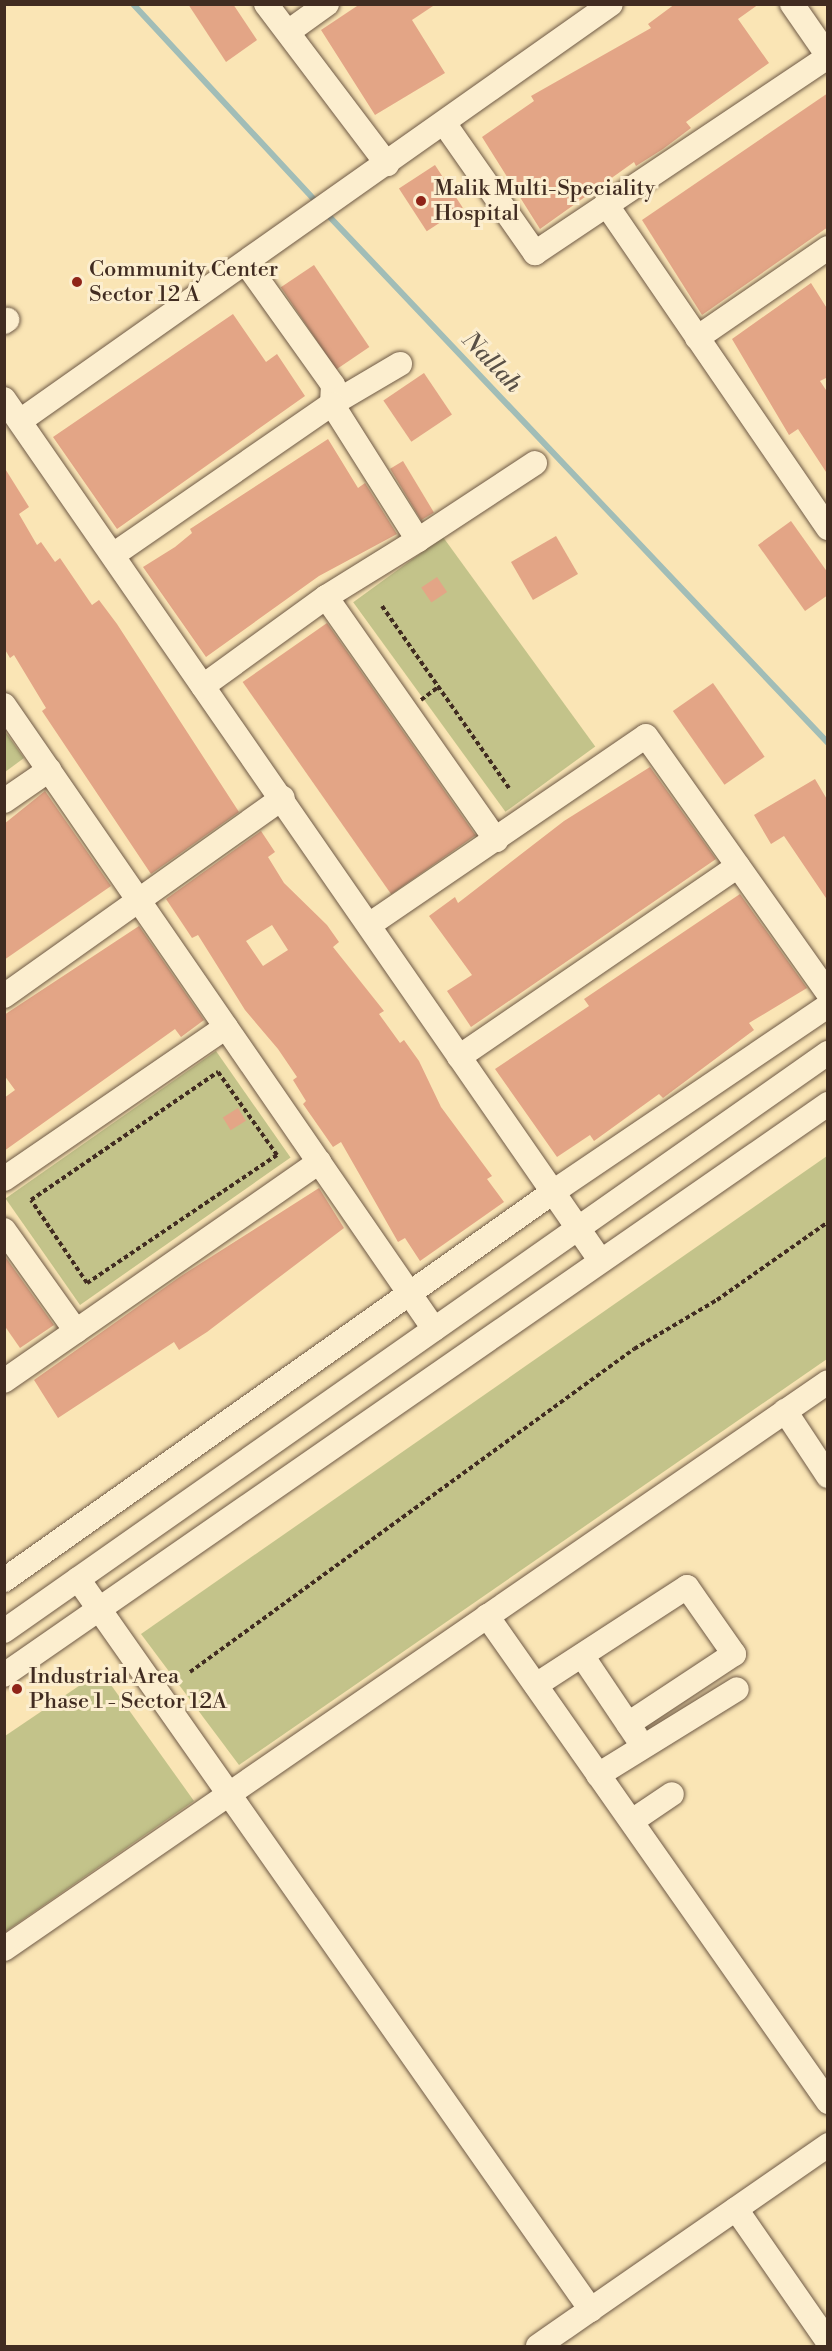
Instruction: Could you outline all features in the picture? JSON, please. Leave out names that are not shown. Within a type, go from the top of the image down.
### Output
[{"type":"street","points":[[267,4],[387,164]]},
{"type":"street","points":[[288,33],[327,4]]},
{"type":"street","points":[[20,421],[611,4]]},
{"type":"street","points":[[444,123],[535,253],[828,57],[792,4]]},
{"type":"street","points":[[606,204],[828,528]]},
{"type":"street","points":[[697,338],[825,255]]},
{"type":"street","points":[[246,263],[333,385],[332,405],[418,540]]},
{"type":"street","points":[[113,555],[332,405],[400,364]]},
{"type":"street","points":[[4,399],[283,798],[600,1260]]},
{"type":"street","points":[[203,686],[326,597],[535,464]]},
{"type":"street","points":[[326,597],[496,840]]},
{"type":"street","points":[[4,705],[141,900],[434,1329]]},
{"type":"street","points":[[369,925],[646,736],[828,993]]},
{"type":"street","points":[[4,801],[49,771]]},
{"type":"street","points":[[4,996],[283,798]]},
{"type":"street","points":[[459,1057],[738,866]]},
{"type":"street","points":[[4,1580],[553,1192],[828,1006]]},
{"type":"street","points":[[4,1179],[226,1027]]},
{"type":"street","points":[[4,1631],[828,1053]]},
{"type":"street","points":[[4,1675],[828,1104]]},
{"type":"street","points":[[4,1381],[319,1162]]},
{"type":"street","points":[[4,1230],[76,1331]]},
{"type":"street","points":[[4,1949],[828,1382]]},
{"type":"street","points":[[785,1412],[828,1476]]},
{"type":"street","points":[[78,1580],[591,2310]]},
{"type":"street","points":[[536,1685],[583,1657],[687,1587],[734,1654],[628,1724]]},
{"type":"street","points":[[487,1616],[828,2102]]},
{"type":"street","points":[[583,1657],[644,1748]]},
{"type":"street","points":[[598,1775],[737,1689]]},
{"type":"street","points":[[666,1700],[683,1724]]},
{"type":"street","points":[[632,1821],[672,1794]]},
{"type":"street","points":[[538,2346],[828,2145]]},
{"type":"street","points":[[736,2209],[828,2342]]},
{"type":"path","points":[[382,606],[509,788]]},
{"type":"path","points":[[218,1072],[278,1155],[87,1283],[32,1200],[218,1072]]},
{"type":"path","points":[[190,1671],[634,1349],[717,1300],[828,1222]]},
{"type":"green space","points":[[443,537],[595,747],[505,812],[353,602]]},
{"type":"green space","points":[[4,730],[24,758],[5,772],[4,772]]},
{"type":"green space","points":[[216,1051],[291,1157],[80,1305],[5,1198]]},
{"type":"green space","points":[[827,1156],[827,1359],[239,1765],[141,1634]]},
{"type":"green space","points":[[101,1671],[194,1801],[5,1932],[5,1736]]},
{"type":"building","points":[[188,4],[233,4],[257,40],[226,62]]},
{"type":"building","points":[[360,4],[436,4],[412,20],[445,73],[375,115],[321,30]]},
{"type":"building","points":[[675,4],[759,4],[738,19],[769,63],[686,122],[691,128],[663,149],[636,166],[634,162],[540,229],[482,137],[534,101],[531,96],[651,28],[648,24]]},
{"type":"building","points":[[828,93],[828,227],[702,315],[642,220]]},
{"type":"building","points":[[435,165],[463,208],[427,231],[399,188]]},
{"type":"building","points":[[314,265],[369,347],[336,369],[281,287]]},
{"type":"building","points":[[811,283],[828,310],[828,377],[820,381],[828,393],[828,475],[798,429],[789,435],[732,339]]},
{"type":"building","points":[[233,314],[266,362],[277,354],[305,396],[117,529],[53,437]]},
{"type":"building","points":[[424,373],[452,414],[411,442],[383,400]]},
{"type":"building","points":[[328,439],[358,488],[365,483],[397,534],[319,576],[206,657],[143,567],[175,547],[192,533],[190,529]]},
{"type":"building","points":[[403,461],[434,512],[421,520],[390,469]]},
{"type":"building","points":[[4,467],[29,507],[19,514],[37,545],[41,542],[55,562],[60,558],[92,605],[99,600],[239,812],[151,874],[42,711],[46,708],[14,655],[10,658],[4,648]]},
{"type":"building","points":[[791,521],[828,573],[828,595],[805,611],[758,545]]},
{"type":"building","points":[[556,536],[578,574],[533,600],[511,562]]},
{"type":"building","points":[[437,577],[447,592],[431,603],[421,588]]},
{"type":"building","points":[[327,623],[476,835],[391,894],[243,682]]},
{"type":"building","points":[[713,683],[765,757],[724,785],[673,711]]},
{"type":"building","points":[[650,767],[716,859],[471,1027],[447,991],[472,975],[429,916],[455,897],[458,903],[564,821]]},
{"type":"building","points":[[815,779],[828,801],[828,901],[784,836],[771,844],[754,815]]},
{"type":"building","points":[[45,791],[111,886],[4,960],[4,824]]},
{"type":"building","points":[[261,831],[275,852],[268,857],[284,883],[327,925],[339,942],[333,947],[384,1011],[379,1014],[400,1043],[404,1040],[419,1061],[441,1107],[492,1176],[487,1179],[504,1202],[420,1261],[405,1238],[398,1242],[341,1142],[333,1147],[303,1104],[306,1101],[293,1080],[297,1077],[278,1049],[245,1010],[198,935],[192,938],[166,899]],"holes":[[[272,925],[288,950],[263,966],[246,941]]]},
{"type":"building","points":[[740,894],[807,988],[749,1023],[754,1030],[663,1098],[659,1094],[594,1141],[590,1135],[557,1157],[495,1069],[589,1006],[584,999]]},
{"type":"building","points":[[139,926],[204,1020],[181,1037],[175,1029],[4,1151],[4,1098],[15,1090],[4,1075],[4,1015]]},
{"type":"building","points":[[238,1108],[246,1121],[231,1130],[223,1118]]},
{"type":"building","points":[[319,1188],[344,1228],[207,1332],[179,1350],[174,1342],[58,1418],[34,1380],[181,1276]]},
{"type":"building","points":[[4,1255],[54,1325],[20,1348],[4,1325]]},
{"type":"waterway","name":"Nallah","points":[[133,4],[318,204]]},
{"type":"waterway","name":"Nallah","points":[[325,212],[828,743]]},
{"type":"place","name":"Malik Multi-Speciality Hospital","points":[[421,201]]},
{"type":"place","name":"Community Center Sector 12 A","points":[[77,282]]},
{"type":"place","name":"Industrial Area Phase 1 - Sector 12A","points":[[17,1689]]}]
